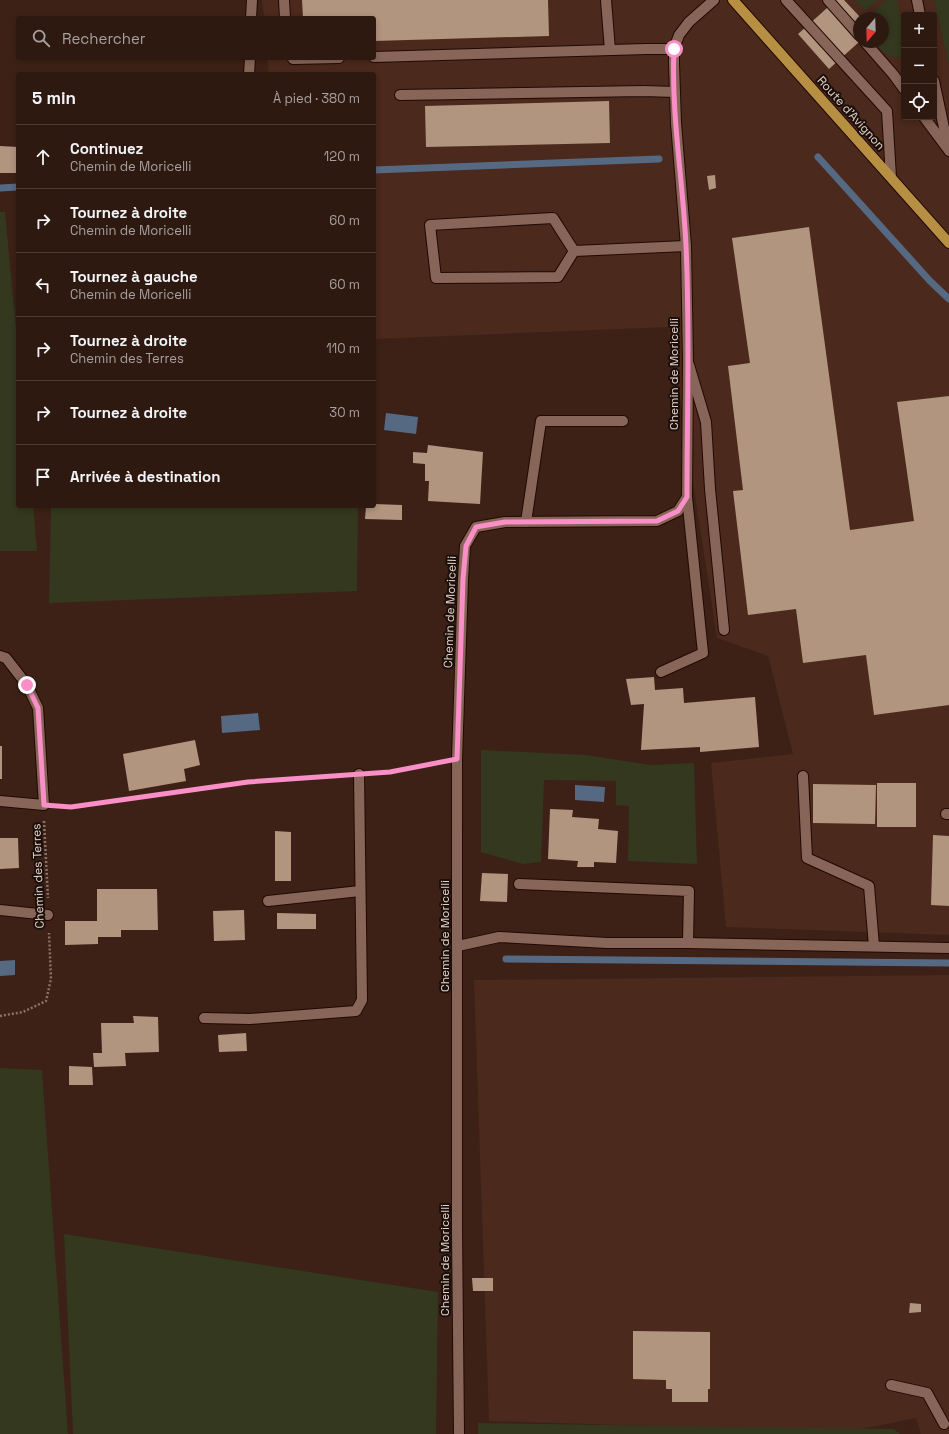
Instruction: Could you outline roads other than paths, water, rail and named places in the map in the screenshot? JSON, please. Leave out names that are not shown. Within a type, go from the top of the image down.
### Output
[{"type":"main road","name":"Route d'Avignon","points":[[733,0],[949,243]]},
{"type":"street","points":[[252,0],[252,16]]},
{"type":"street","points":[[284,0],[285,16]]},
{"type":"street","points":[[606,0],[610,50]]},
{"type":"street","name":"Chemin de Moricelli","points":[[459,1434],[457,1231],[457,759],[463,579],[466,546],[476,527],[505,522],[657,521],[678,511],[687,497],[688,360],[686,246],[675,92],[674,49],[679,35],[689,22],[714,0]]},
{"type":"street","points":[[786,0],[888,111],[891,177]]},
{"type":"street","points":[[828,0],[853,28]]},
{"type":"street","points":[[917,0],[919,12]]},
{"type":"street","points":[[870,48],[901,85]]},
{"type":"street","points":[[376,57],[674,49]]},
{"type":"street","points":[[249,72],[250,60]]},
{"type":"street","points":[[935,84],[949,151]]},
{"type":"street","points":[[400,95],[644,91],[675,92]]},
{"type":"street","points":[[926,120],[949,151]]},
{"type":"street","points":[[553,218],[574,251],[558,277],[436,278],[430,225],[553,218]]},
{"type":"street","points":[[574,251],[686,246]]},
{"type":"street","points":[[688,360],[706,422],[710,489],[724,630]]},
{"type":"street","points":[[526,522],[541,421],[624,420]]},
{"type":"street","points":[[661,672],[703,653],[687,497]]},
{"type":"street","points":[[0,656],[6,658],[27,685],[38,708],[44,805],[0,802]]},
{"type":"street","points":[[204,1018],[250,1019],[356,1011],[362,1000],[359,774]]},
{"type":"street","points":[[803,776],[807,858],[869,886],[874,946]]},
{"type":"street","points":[[519,884],[689,891],[688,943]]},
{"type":"street","points":[[268,901],[360,891]]},
{"type":"street","points":[[0,910],[48,915]]},
{"type":"street","points":[[458,946],[499,937],[607,943],[949,948]]},
{"type":"street","points":[[891,1385],[927,1393],[944,1426]]},
{"type":"water","points":[[386,413],[418,417],[416,434],[384,430]]},
{"type":"water","points":[[258,713],[260,730],[222,733],[221,716]]},
{"type":"water","points":[[575,785],[605,787],[604,802],[575,800]]},
{"type":"water","points":[[15,960],[15,975],[0,976],[0,961]]},
{"type":"waterway","points":[[818,157],[930,281],[949,299]]},
{"type":"waterway","points":[[376,170],[659,159]]},
{"type":"waterway","points":[[0,188],[16,187]]},
{"type":"waterway","points":[[506,959],[949,963]]}]
